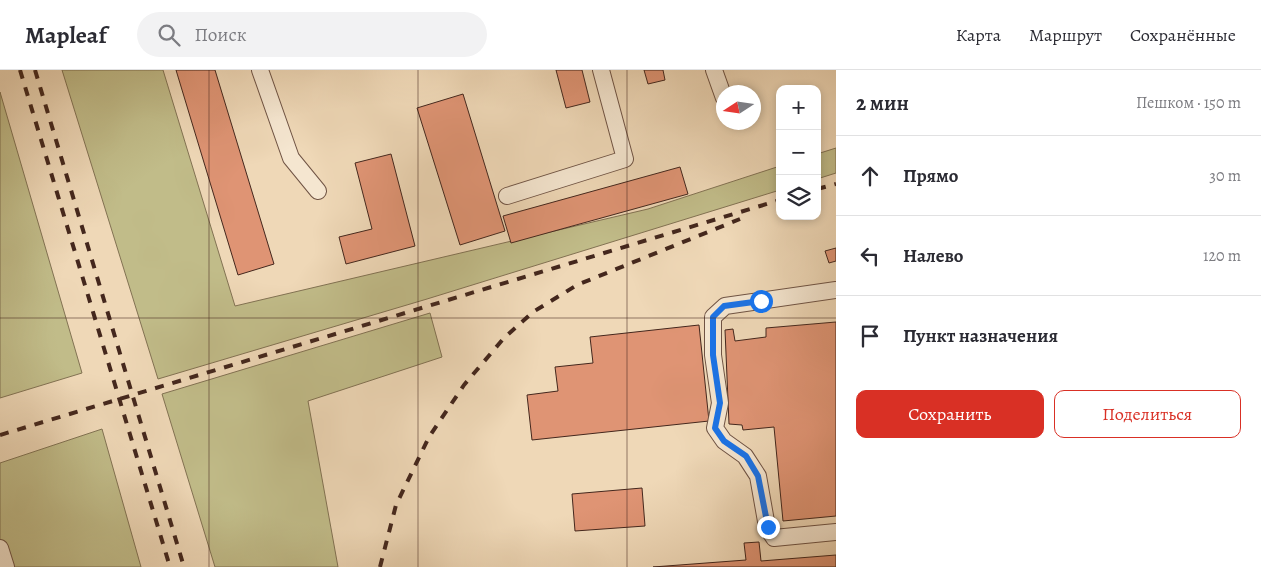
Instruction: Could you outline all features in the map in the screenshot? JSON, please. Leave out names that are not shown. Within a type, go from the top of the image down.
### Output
[{"type":"lane","points":[[260,70],[291,158],[318,191]]},
{"type":"lane","points":[[507,196],[625,159],[601,70]]},
{"type":"lane","points":[[714,70],[719,85]]},
{"type":"lane","points":[[836,290],[724,306],[713,317],[713,355],[720,403],[715,428],[724,441],[746,456],[758,476],[768,527],[774,538],[836,532]]},
{"type":"lane","points":[[0,548],[6,567]]},
{"type":"shaded area","points":[[62,70],[163,70],[235,306],[648,209],[776,167],[776,191],[427,299],[158,379]]},
{"type":"shaded area","points":[[0,92],[82,373],[0,398]]},
{"type":"shaded area","points":[[836,148],[836,173],[821,178],[821,153]]},
{"type":"shaded area","points":[[430,313],[442,357],[308,401],[338,567],[215,567],[162,394]]},
{"type":"shaded area","points":[[102,429],[141,567],[0,567],[0,463]]},
{"type":"building","points":[[176,70],[215,70],[274,264],[238,275]]},
{"type":"building","points":[[556,70],[582,70],[590,102],[566,108]]},
{"type":"building","points":[[644,70],[663,70],[665,80],[648,84]]},
{"type":"building","points":[[463,94],[505,231],[460,245],[417,108]]},
{"type":"building","points":[[391,154],[415,246],[346,264],[339,237],[372,229],[355,163]]},
{"type":"building","points":[[680,167],[688,194],[511,243],[503,216]]},
{"type":"building","points":[[836,248],[836,261],[829,263],[825,251]]},
{"type":"building","points":[[836,322],[836,516],[783,521],[774,427],[743,430],[742,425],[729,424],[725,330],[733,329],[735,341],[766,337],[766,328]]},
{"type":"building","points":[[699,325],[709,421],[532,440],[527,395],[558,391],[555,367],[593,363],[590,337]]},
{"type":"building","points":[[642,488],[645,526],[575,531],[572,494]]},
{"type":"building","points":[[759,542],[761,561],[836,555],[836,567],[653,567],[746,560],[744,543]]},
{"type":"railway","points":[[20,70],[170,567]]},
{"type":"railway","points":[[35,70],[184,567]]},
{"type":"railway","points":[[821,188],[836,184]]},
{"type":"railway","points":[[0,435],[776,201]]},
{"type":"railway","points":[[380,567],[396,505],[429,437],[464,385],[504,338],[533,312],[577,285],[740,219]]},
{"type":"route","points":[[761,301],[724,306],[713,317],[713,355],[720,403],[715,428],[724,441],[746,456],[758,476],[768,527]]}]
